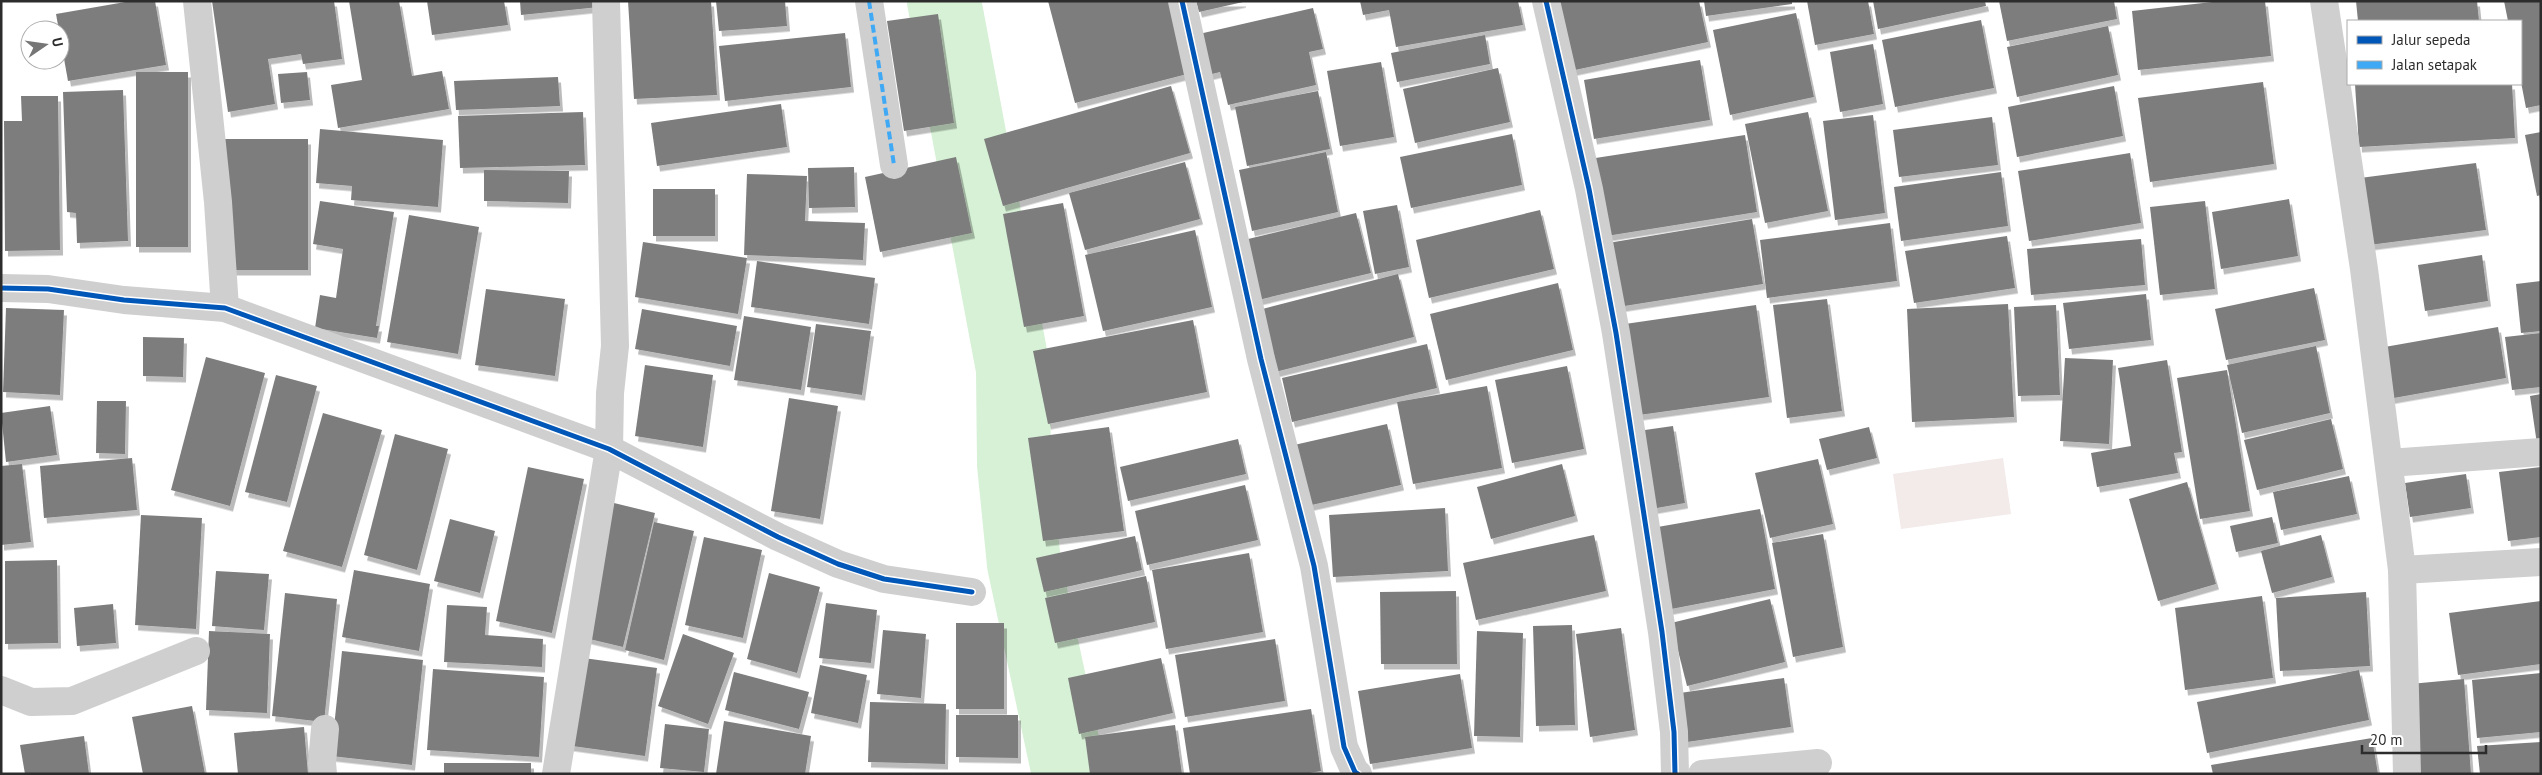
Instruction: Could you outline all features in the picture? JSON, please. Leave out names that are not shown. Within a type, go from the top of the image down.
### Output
[{"type":"street","points":[[197,1],[217,193],[225,308]]},
{"type":"street","points":[[556,774],[609,449],[610,393],[615,346],[606,1]]},
{"type":"street","points":[[869,1],[894,165]]},
{"type":"street","points":[[1182,1],[1260,359],[1314,566],[1344,747],[1355,772],[1358,774]]},
{"type":"street","points":[[1546,1],[1589,189],[1616,333],[1662,632],[1674,732],[1675,774]]},
{"type":"street","points":[[2324,1],[2362,260],[2402,570],[2407,774]]},
{"type":"street","points":[[1,288],[48,289],[124,300],[225,308],[609,449],[778,537],[838,564],[884,579],[972,592]]},
{"type":"street","points":[[2389,463],[2541,452]]},
{"type":"street","points":[[2402,570],[2541,562]]},
{"type":"street","points":[[1,690],[31,702],[72,701],[196,651]]},
{"type":"street","points":[[323,774],[325,729]]},
{"type":"street","points":[[1702,774],[1818,763]]},
{"type":"shaded area","points":[[2003,458],[2011,514],[1901,529],[1893,474]]},
{"type":"building","points":[[131,1],[155,1],[166,65],[68,81],[66,70],[70,70],[70,20],[57,20],[56,14]]},
{"type":"building","points":[[212,1],[334,1],[342,59],[303,64],[301,54],[268,59],[275,104],[228,112]]},
{"type":"building","points":[[349,1],[399,1],[412,76],[442,71],[449,109],[338,128],[331,85],[362,80]]},
{"type":"building","points":[[427,1],[504,1],[508,25],[432,35]]},
{"type":"building","points":[[520,1],[598,1],[599,7],[521,15]]},
{"type":"building","points":[[628,1],[711,1],[717,95],[634,99]]},
{"type":"building","points":[[716,1],[785,1],[787,26],[719,31]]},
{"type":"building","points":[[1048,1],[1172,1],[1191,73],[1075,103]]},
{"type":"building","points":[[1196,1],[1243,1],[1243,2],[1199,12]]},
{"type":"building","points":[[1360,1],[1518,1],[1523,25],[1396,47],[1389,10],[1363,15]]},
{"type":"building","points":[[1563,1],[1699,1],[1708,42],[1570,71],[1555,3]]},
{"type":"building","points":[[1704,1],[1792,1],[1792,4],[1706,16]]},
{"type":"building","points":[[1807,1],[1868,1],[1874,34],[1815,45]]},
{"type":"building","points":[[1873,1],[1985,1],[1986,6],[1878,29]]},
{"type":"building","points":[[1999,1],[2114,1],[2117,19],[2007,41]]},
{"type":"building","points":[[2221,1],[2265,1],[2271,56],[2138,70],[2132,11]]},
{"type":"building","points":[[2356,1],[2477,1],[2479,20],[2358,20]]},
{"type":"building","points":[[2504,1],[2541,1],[2541,105],[2526,108],[2522,85],[2522,20],[2508,20]]},
{"type":"building","points":[[1313,8],[1323,49],[1309,52],[1316,85],[1228,105],[1220,72],[1208,75],[1199,34]]},
{"type":"building","points":[[1796,13],[1814,97],[1730,115],[1713,30]]},
{"type":"building","points":[[938,14],[954,123],[904,131],[887,21]]},
{"type":"building","points":[[1981,20],[1994,88],[1895,107],[1882,40]]},
{"type":"building","points":[[2108,26],[2118,75],[2017,97],[2007,47]]},
{"type":"building","points":[[845,33],[851,87],[725,101],[719,46]]},
{"type":"building","points":[[1485,35],[1490,64],[1397,82],[1391,53]]},
{"type":"building","points":[[1873,44],[1883,104],[1840,112],[1830,52]]},
{"type":"building","points":[[1700,60],[1710,120],[1594,139],[1584,80]]},
{"type":"building","points":[[1381,62],[1394,137],[1340,146],[1327,71]]},
{"type":"building","points":[[1498,68],[1510,122],[1415,143],[1403,89]]},
{"type":"building","points":[[136,72],[188,72],[188,247],[136,247]]},
{"type":"building","points":[[307,72],[310,100],[281,103],[278,74]]},
{"type":"building","points":[[558,77],[560,106],[456,110],[454,81]]},
{"type":"building","points":[[2263,82],[2274,164],[2150,182],[2138,98]]},
{"type":"building","points":[[2355,85],[2512,85],[2515,138],[2359,147]]},
{"type":"building","points":[[1171,86],[1190,153],[1003,206],[984,139]]},
{"type":"building","points":[[2114,86],[2123,136],[2017,157],[2008,107]]},
{"type":"building","points":[[123,90],[128,241],[77,243],[76,213],[67,212],[63,92]]},
{"type":"building","points":[[1318,91],[1330,149],[1247,166],[1235,107]]},
{"type":"building","points":[[21,96],[58,96],[60,250],[5,251],[4,121],[22,121]]},
{"type":"building","points":[[781,104],[787,147],[657,166],[651,123]]},
{"type":"building","points":[[583,112],[585,165],[460,168],[458,116]]},
{"type":"building","points":[[1808,112],[1828,211],[1765,223],[1745,124]]},
{"type":"building","points":[[1873,115],[1885,213],[1835,220],[1823,121]]},
{"type":"building","points":[[1992,117],[1998,165],[1899,177],[1893,130]]},
{"type":"building","points":[[320,129],[443,140],[438,207],[351,200],[352,186],[316,183]]},
{"type":"building","points":[[2541,132],[2541,195],[2537,196],[2525,135]]},
{"type":"building","points":[[1512,134],[1522,185],[1411,208],[1400,157]]},
{"type":"building","points":[[1745,135],[1757,212],[1600,237],[1589,159]]},
{"type":"building","points":[[224,139],[308,139],[308,270],[224,270]]},
{"type":"building","points":[[1326,152],[1338,212],[1252,231],[1239,170]]},
{"type":"building","points":[[2130,153],[2141,223],[2029,241],[2018,171]]},
{"type":"building","points":[[956,157],[972,233],[880,252],[865,177]]},
{"type":"building","points":[[1185,162],[1200,219],[1085,250],[1069,193]]},
{"type":"building","points":[[2476,163],[2486,230],[2369,245],[2360,178]]},
{"type":"building","points":[[854,167],[855,207],[809,208],[808,168]]},
{"type":"building","points":[[484,170],[569,171],[568,203],[484,201]]},
{"type":"building","points":[[2001,172],[2008,226],[1901,241],[1894,187]]},
{"type":"building","points":[[747,174],[807,176],[805,221],[865,223],[863,260],[744,255]]},
{"type":"building","points":[[653,189],[715,189],[715,236],[653,236]]},
{"type":"building","points":[[2289,199],[2298,256],[2221,269],[2212,212]]},
{"type":"building","points":[[320,201],[394,212],[376,326],[379,326],[377,338],[315,328],[320,295],[336,298],[343,249],[313,244]]},
{"type":"building","points":[[2205,201],[2215,289],[2160,295],[2150,207]]},
{"type":"building","points":[[1063,203],[1084,316],[1024,327],[1003,214]]},
{"type":"building","points":[[1397,205],[1409,267],[1375,274],[1363,211]]},
{"type":"building","points":[[1540,210],[1554,269],[1429,298],[1416,240]]},
{"type":"building","points":[[1356,213],[1371,273],[1258,300],[1244,240]]},
{"type":"building","points":[[409,215],[479,227],[458,354],[387,342]]},
{"type":"building","points":[[1752,219],[1763,284],[1618,307],[1608,243]]},
{"type":"building","points":[[1890,223],[1897,281],[1767,298],[1760,240]]},
{"type":"building","points":[[1195,230],[1212,307],[1103,331],[1085,255]]},
{"type":"building","points":[[2007,236],[2015,288],[1914,303],[1905,251]]},
{"type":"building","points":[[2141,239],[2145,285],[2031,295],[2027,249]]},
{"type":"building","points":[[643,242],[747,258],[738,314],[635,297]]},
{"type":"building","points":[[2482,255],[2488,301],[2425,311],[2418,265]]},
{"type":"building","points":[[757,261],[875,278],[869,324],[751,307]]},
{"type":"building","points":[[1398,274],[1414,337],[1267,374],[1251,312]]},
{"type":"building","points":[[2541,281],[2541,331],[2521,333],[2516,284]]},
{"type":"building","points":[[1558,283],[1573,350],[1446,380],[1430,314]]},
{"type":"building","points":[[2314,288],[2325,340],[2226,360],[2215,309]]},
{"type":"building","points":[[486,289],[565,299],[555,376],[475,365]]},
{"type":"building","points":[[2146,294],[2151,340],[2069,349],[2063,303]]},
{"type":"building","points":[[1827,299],[1842,411],[1787,418],[1773,305]]},
{"type":"building","points":[[2008,304],[2014,417],[1912,422],[1907,309]]},
{"type":"building","points":[[1756,305],[1769,397],[1639,415],[1625,324]]},
{"type":"building","points":[[2056,305],[2060,395],[2018,396],[2014,307]]},
{"type":"building","points":[[6,308],[64,310],[60,395],[3,392]]},
{"type":"building","points":[[642,309],[737,326],[730,366],[635,349]]},
{"type":"building","points":[[744,316],[811,327],[801,390],[734,380]]},
{"type":"building","points":[[1193,320],[1207,392],[1048,424],[1033,351]]},
{"type":"building","points":[[816,324],[871,331],[862,395],[807,387]]},
{"type":"building","points":[[2498,327],[2506,378],[2388,399],[2379,348]]},
{"type":"building","points":[[2541,333],[2541,387],[2512,390],[2505,337]]},
{"type":"building","points":[[143,337],[184,338],[183,377],[143,376]]},
{"type":"building","points":[[1427,344],[1437,388],[1292,422],[1282,378]]},
{"type":"building","points":[[2316,346],[2330,413],[2242,433],[2227,365]]},
{"type":"building","points":[[206,357],[265,373],[230,506],[171,490]]},
{"type":"building","points":[[2065,358],[2113,360],[2109,444],[2060,441]]},
{"type":"building","points":[[2167,360],[2182,452],[2174,453],[2178,473],[2097,487],[2091,453],[2131,446],[2118,368]]},
{"type":"building","points":[[645,365],[713,375],[703,447],[635,436]]},
{"type":"building","points":[[1567,366],[1584,449],[1512,463],[1495,380]]},
{"type":"building","points":[[2227,370],[2250,511],[2200,519],[2177,378]]},
{"type":"building","points":[[276,375],[317,386],[287,502],[245,492]]},
{"type":"building","points":[[1487,386],[1502,468],[1413,484],[1397,402]]},
{"type":"building","points":[[2541,394],[2541,444],[2537,444],[2530,396]]},
{"type":"building","points":[[789,398],[838,406],[820,519],[771,511]]},
{"type":"building","points":[[97,401],[126,401],[125,454],[96,453]]},
{"type":"building","points":[[50,406],[57,455],[6,462],[1,413]]},
{"type":"building","points":[[323,413],[382,430],[342,567],[283,551]]},
{"type":"building","points":[[2331,419],[2343,469],[2257,490],[2244,440]]},
{"type":"building","points":[[1387,424],[1401,485],[1307,506],[1294,445]]},
{"type":"building","points":[[1673,426],[1685,503],[1651,509],[1638,431]]},
{"type":"building","points":[[1109,427],[1124,531],[1043,541],[1028,438]]},
{"type":"building","points":[[1869,427],[1877,458],[1827,470],[1819,439]]},
{"type":"building","points":[[395,434],[448,449],[417,570],[364,555]]},
{"type":"building","points":[[1238,439],[1246,474],[1128,501],[1120,467]]},
{"type":"building","points":[[132,458],[137,510],[44,518],[40,466]]},
{"type":"building","points":[[1818,459],[1833,524],[1770,538],[1755,473]]},
{"type":"building","points":[[22,464],[31,542],[1,545],[1,466]]},
{"type":"building","points":[[1562,464],[1575,516],[1491,539],[1477,487]]},
{"type":"building","points":[[528,467],[584,479],[552,633],[496,621]]},
{"type":"building","points":[[2541,467],[2541,537],[2508,541],[2499,472]]},
{"type":"building","points":[[2466,474],[2471,508],[2410,517],[2405,483]]},
{"type":"building","points":[[2349,476],[2357,514],[2281,530],[2273,492]]},
{"type":"building","points":[[2187,482],[2216,584],[2158,601],[2129,499]]},
{"type":"building","points":[[1245,485],[1258,540],[1147,565],[1135,511]]},
{"type":"building","points":[[614,503],[655,513],[623,647],[581,637]]},
{"type":"building","points":[[1445,508],[1448,571],[1333,577],[1329,515]]},
{"type":"building","points":[[1760,509],[1775,589],[1666,610],[1652,528]]},
{"type":"building","points":[[141,515],[202,518],[196,629],[135,625]]},
{"type":"building","points":[[2272,517],[2278,543],[2236,552],[2230,526]]},
{"type":"building","points":[[450,519],[495,531],[480,593],[434,581]]},
{"type":"building","points":[[654,522],[694,531],[664,660],[625,650]]},
{"type":"building","points":[[1823,534],[1843,647],[1793,657],[1772,543]]},
{"type":"building","points":[[1594,535],[1606,591],[1476,620],[1463,563]]},
{"type":"building","points":[[2321,535],[2332,577],[2272,593],[2261,551]]},
{"type":"building","points":[[1135,536],[1142,570],[1044,592],[1036,558]]},
{"type":"building","points":[[704,537],[762,550],[743,638],[685,625]]},
{"type":"building","points":[[1249,553],[1263,632],[1166,649],[1152,570]]},
{"type":"building","points":[[57,560],[58,643],[5,644],[5,561]]},
{"type":"building","points":[[354,570],[430,584],[419,651],[342,637]]},
{"type":"building","points":[[216,571],[269,574],[264,630],[212,626]]},
{"type":"building","points":[[769,573],[820,587],[797,673],[747,659]]},
{"type":"building","points":[[1146,576],[1155,622],[1055,643],[1045,598]]},
{"type":"building","points":[[1456,591],[1457,664],[1381,664],[1380,592]]},
{"type":"building","points":[[2366,592],[2370,666],[2280,671],[2276,598]]},
{"type":"building","points":[[285,593],[337,599],[324,722],[272,716]]},
{"type":"building","points":[[2262,596],[2273,678],[2185,690],[2175,608]]},
{"type":"building","points":[[1770,599],[1785,662],[1687,686],[1671,623]]},
{"type":"building","points":[[2541,601],[2541,664],[2458,675],[2449,613]]},
{"type":"building","points":[[826,603],[877,610],[871,663],[819,658]]},
{"type":"building","points":[[113,604],[116,643],[77,646],[74,608]]},
{"type":"building","points":[[447,605],[487,607],[485,635],[543,639],[542,667],[444,662]]},
{"type":"building","points":[[956,623],[1004,623],[1004,709],[956,709]]},
{"type":"building","points":[[1572,625],[1575,725],[1536,726],[1533,626]]},
{"type":"building","points":[[1621,628],[1635,730],[1590,737],[1576,634]]},
{"type":"building","points":[[883,630],[926,634],[921,698],[877,694]]},
{"type":"building","points":[[209,631],[270,634],[267,713],[206,710]]},
{"type":"building","points":[[1477,631],[1523,633],[1520,737],[1474,736]]},
{"type":"building","points":[[683,634],[734,653],[708,724],[658,706]]},
{"type":"building","points":[[1275,639],[1285,701],[1185,717],[1175,655]]},
{"type":"building","points":[[342,651],[423,660],[412,765],[331,756]]},
{"type":"building","points":[[576,657],[657,668],[645,756],[565,745]]},
{"type":"building","points":[[1161,658],[1173,713],[1079,734],[1068,678]]},
{"type":"building","points":[[820,665],[867,675],[858,723],[811,713]]},
{"type":"building","points":[[433,669],[544,677],[539,757],[427,750]]},
{"type":"building","points":[[2359,670],[2369,720],[2207,753],[2197,702]]},
{"type":"building","points":[[734,672],[809,692],[799,729],[725,710]]},
{"type":"building","points":[[2541,673],[2541,732],[2477,738],[2472,680]]},
{"type":"building","points":[[1460,674],[1472,748],[1370,764],[1358,691]]},
{"type":"building","points":[[1784,678],[1791,727],[1680,743],[1673,694]]},
{"type":"building","points":[[2464,679],[2471,774],[2416,774],[2410,684]]},
{"type":"building","points":[[870,702],[946,704],[945,764],[868,762]]},
{"type":"building","points":[[192,706],[205,774],[143,774],[132,717]]},
{"type":"building","points":[[1311,709],[1321,771],[1304,774],[1190,774],[1183,728]]},
{"type":"building","points":[[956,715],[1018,715],[1018,758],[956,757]]},
{"type":"building","points":[[724,721],[811,736],[805,774],[716,774]]},
{"type":"building","points":[[665,724],[709,729],[704,772],[660,768]]},
{"type":"building","points":[[1175,725],[1182,774],[1090,774],[1085,737]]},
{"type":"building","points":[[304,727],[308,774],[238,774],[234,733]]},
{"type":"building","points":[[84,736],[89,774],[25,774],[20,745]]},
{"type":"building","points":[[2372,738],[2378,774],[2213,774],[2211,765]]},
{"type":"building","points":[[2541,742],[2541,774],[2480,774],[2477,746]]},
{"type":"building","points":[[444,763],[531,763],[531,774],[444,774]]},
{"type":"waterway","points":[[944,1],[1013,369],[1014,464],[1024,564],[1069,774]]},
{"type":"marked path","points":[[869,1],[894,165]]},
{"type":"cycle path","points":[[1182,1],[1261,359],[1314,566],[1344,747],[1355,772],[1358,774]]},
{"type":"cycle path","points":[[1546,1],[1589,189],[1616,333],[1662,632],[1674,732],[1675,774]]},
{"type":"cycle path","points":[[1,288],[48,289],[124,300],[225,308],[609,449],[778,537],[838,564],[884,579],[972,592]]}]
